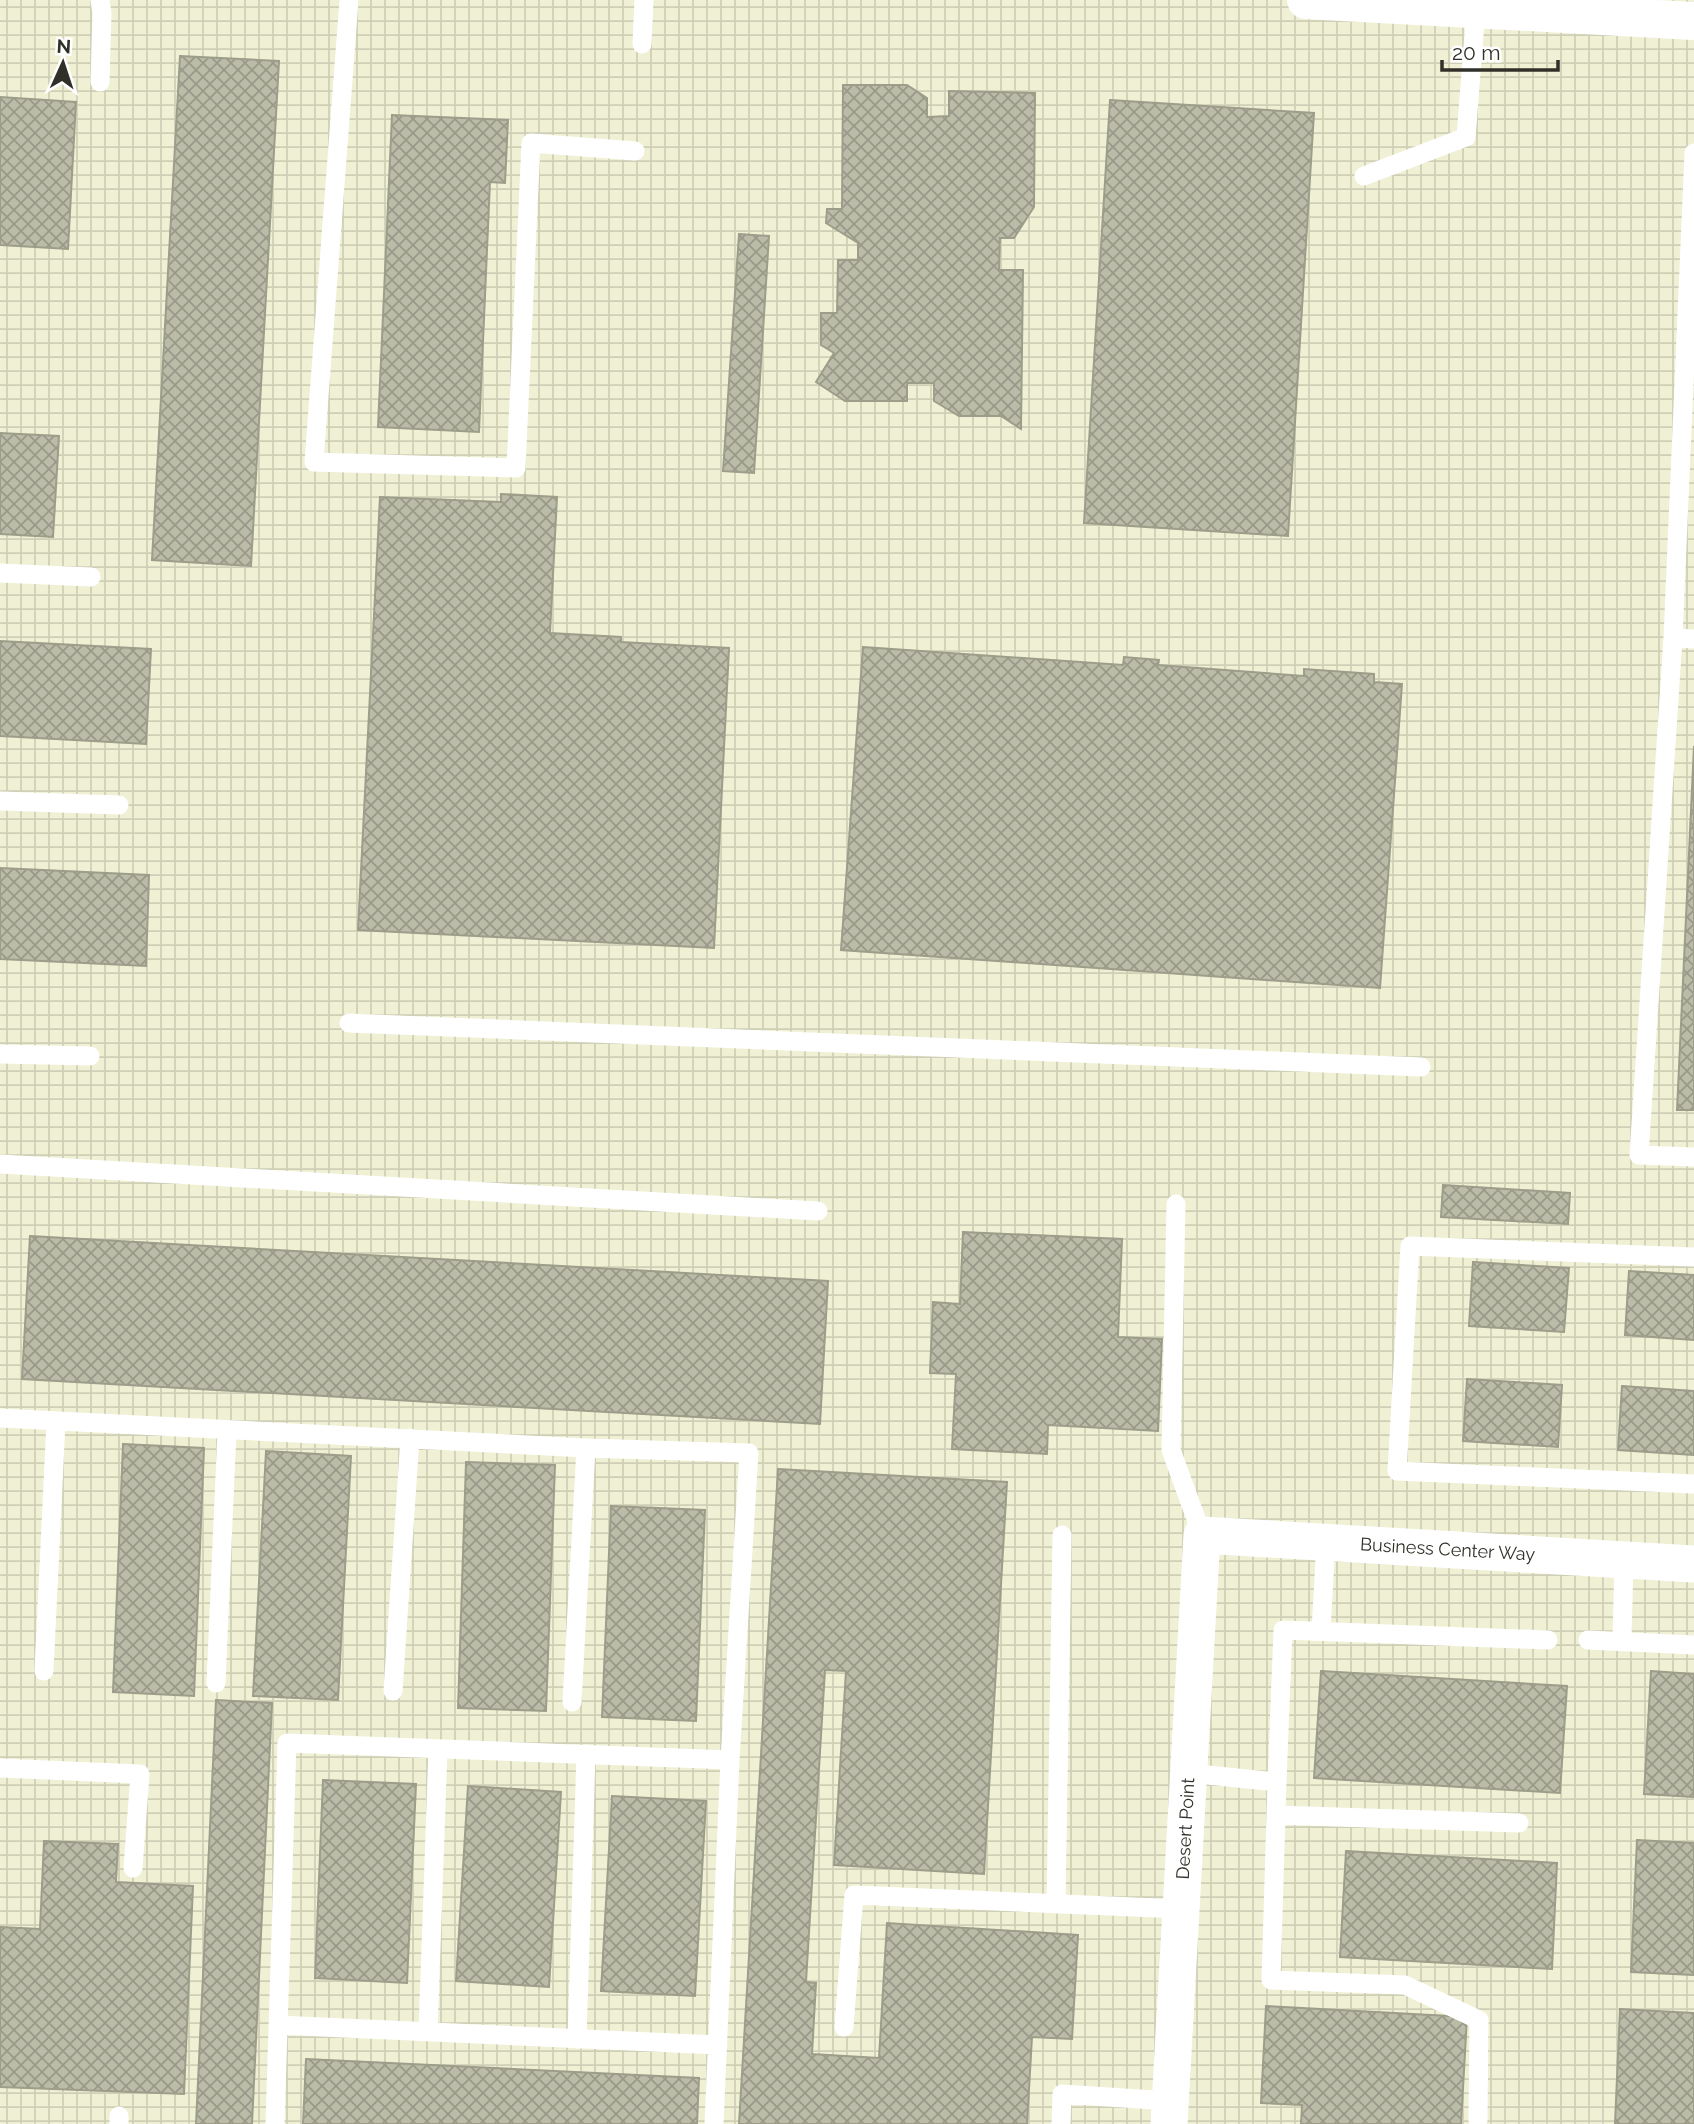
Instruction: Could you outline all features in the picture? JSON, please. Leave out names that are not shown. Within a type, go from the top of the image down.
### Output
[{"type":"main road","points":[[1306,0],[1640,9],[1694,21]]},
{"type":"street","name":"Business Center Way","points":[[1202,1535],[1694,1564]]},
{"type":"street","name":"Desert Point","points":[[1169,2113],[1202,1535]]},
{"type":"lane","points":[[100,0],[100,82]]},
{"type":"lane","points":[[349,0],[314,462],[516,468],[531,143],[635,151]]},
{"type":"lane","points":[[642,44],[644,0]]},
{"type":"lane","points":[[1364,176],[1466,137],[1463,6]]},
{"type":"lane","points":[[1694,153],[1673,638],[1639,1155],[1694,1157]]},
{"type":"lane","points":[[0,573],[91,577]]},
{"type":"lane","points":[[1673,638],[1694,639]]},
{"type":"lane","points":[[0,801],[119,805]]},
{"type":"lane","points":[[349,1023],[1421,1067]]},
{"type":"lane","points":[[0,1054],[90,1056]]},
{"type":"lane","points":[[0,1164],[818,1211]]},
{"type":"lane","points":[[1176,1204],[1171,1450],[1202,1535]]},
{"type":"lane","points":[[1694,1257],[1410,1246],[1397,1471],[1694,1484]]},
{"type":"lane","points":[[0,1418],[749,1454],[730,1760],[715,2124]]},
{"type":"lane","points":[[44,1671],[56,1422]]},
{"type":"lane","points":[[216,1683],[227,1431]]},
{"type":"lane","points":[[393,1691],[410,1438]]},
{"type":"lane","points":[[572,1702],[586,1448]]},
{"type":"lane","points":[[1056,1904],[1062,1535]]},
{"type":"lane","points":[[1321,1632],[1326,1542]]},
{"type":"lane","points":[[1622,1642],[1624,1560]]},
{"type":"lane","points":[[1478,2120],[1479,2020],[1405,1985],[1271,1980],[1283,1630],[1548,1640]]},
{"type":"lane","points":[[1588,1640],[1694,1645]]},
{"type":"lane","points":[[275,2124],[287,1743],[730,1760]]},
{"type":"lane","points":[[428,2032],[438,1749]]},
{"type":"lane","points":[[577,2039],[586,1755]]},
{"type":"lane","points":[[0,1768],[140,1774],[133,1868]]},
{"type":"lane","points":[[1188,1773],[1277,1782]]},
{"type":"lane","points":[[1276,1815],[1519,1823]]},
{"type":"lane","points":[[844,2027],[854,1895],[1180,1909]]},
{"type":"lane","points":[[278,2025],[718,2045]]},
{"type":"lane","points":[[1061,2124],[1062,2094],[1169,2113]]},
{"type":"shaded area","points":[[0,0],[1694,0],[1694,2124],[0,2124]]},
{"type":"building","points":[[180,56],[279,61],[251,566],[152,560]]},
{"type":"building","points":[[843,85],[907,85],[927,98],[927,117],[949,116],[949,91],[1035,93],[1034,207],[1014,238],[1000,238],[999,270],[1023,270],[1021,429],[1001,416],[959,416],[934,401],[934,383],[907,383],[907,401],[845,401],[816,382],[834,353],[821,345],[821,313],[837,313],[838,260],[858,260],[858,243],[826,223],[827,209],[842,209]]},
{"type":"building","points":[[0,97],[76,102],[68,249],[0,245]]},
{"type":"building","points":[[1110,100],[1314,113],[1288,536],[1084,523]]},
{"type":"building","points":[[392,115],[508,120],[505,183],[490,182],[479,432],[378,427]]},
{"type":"building","points":[[739,234],[769,236],[754,473],[723,471]]},
{"type":"building","points":[[0,433],[59,436],[53,537],[0,534]]},
{"type":"building","points":[[501,494],[557,497],[550,633],[621,637],[621,642],[729,648],[714,948],[358,930],[380,497],[501,502]]},
{"type":"building","points":[[0,641],[151,649],[146,744],[0,736]]},
{"type":"building","points":[[863,647],[1123,665],[1124,657],[1159,660],[1158,665],[1304,676],[1304,669],[1374,674],[1374,682],[1402,684],[1380,988],[841,950]]},
{"type":"building","points":[[1694,746],[1694,1110],[1677,1110]]},
{"type":"building","points":[[0,868],[149,875],[146,966],[0,959]]},
{"type":"building","points":[[1443,1185],[1570,1193],[1568,1224],[1441,1217]]},
{"type":"building","points":[[963,1232],[1122,1239],[1118,1337],[1162,1339],[1158,1431],[1048,1425],[1047,1454],[952,1449],[956,1374],[930,1373],[933,1302],[960,1304]]},
{"type":"building","points":[[30,1236],[828,1281],[820,1424],[22,1379]]},
{"type":"building","points":[[1473,1262],[1569,1268],[1564,1332],[1469,1326]]},
{"type":"building","points":[[1629,1271],[1694,1275],[1694,1340],[1625,1335]]},
{"type":"building","points":[[1467,1379],[1562,1385],[1558,1447],[1463,1441]]},
{"type":"building","points":[[1622,1386],[1694,1391],[1694,1455],[1618,1450]]},
{"type":"building","points":[[123,1444],[204,1448],[194,1696],[113,1692]]},
{"type":"building","points":[[266,1451],[351,1456],[338,1700],[253,1696]]},
{"type":"building","points":[[466,1462],[555,1465],[546,1711],[458,1708]]},
{"type":"building","points":[[778,1469],[1007,1482],[984,1874],[834,1865],[846,1671],[825,1670],[806,1982],[816,1983],[812,2054],[879,2058],[887,1923],[1078,1935],[1072,2039],[1032,2037],[1027,2124],[739,2124]]},
{"type":"building","points":[[611,1506],[705,1510],[696,1721],[602,1717]]},
{"type":"building","points":[[1321,1671],[1567,1686],[1560,1793],[1314,1778]]},
{"type":"building","points":[[1651,1671],[1694,1674],[1694,1797],[1644,1794]]},
{"type":"building","points":[[216,1700],[272,1703],[252,2124],[196,2124]]},
{"type":"building","points":[[323,1780],[416,1784],[407,1983],[315,1978]]},
{"type":"building","points":[[468,1786],[561,1792],[549,1987],[456,1981]]},
{"type":"building","points":[[612,1796],[706,1801],[695,1996],[601,1991]]},
{"type":"building","points":[[1637,1840],[1694,1843],[1694,1975],[1631,1972]]},
{"type":"building","points":[[44,1841],[118,1844],[116,1882],[193,1886],[184,2094],[0,2087],[0,1927],[40,1929]]},
{"type":"building","points":[[1346,1851],[1557,1863],[1552,1969],[1340,1957]]},
{"type":"building","points":[[1266,2006],[1467,2017],[1461,2124],[1301,2124],[1302,2105],[1261,2103]]},
{"type":"building","points":[[1620,2009],[1694,2013],[1694,2124],[1615,2124]]},
{"type":"building","points":[[306,2059],[699,2078],[697,2124],[303,2124]]}]
